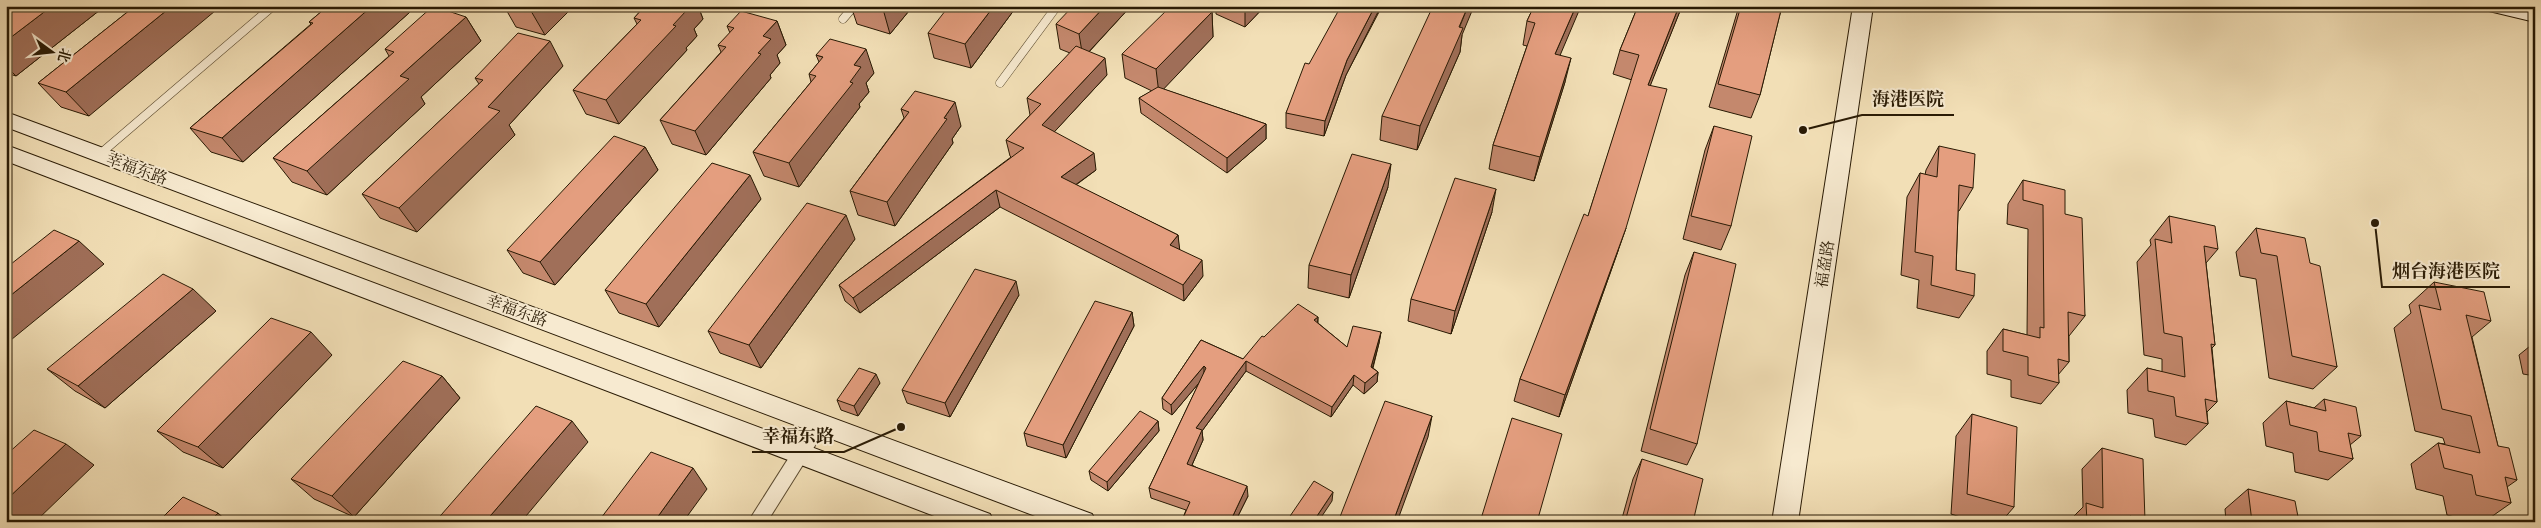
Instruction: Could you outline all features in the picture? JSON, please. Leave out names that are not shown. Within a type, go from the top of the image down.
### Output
[{"type":"street","name":"福盈路","points":[[1785,522],[1863,6]]},
{"type":"street","points":[[2496,6],[2535,15]]},
{"type":"street","name":"幸福东路","points":[[6,119],[1083,522]]},
{"type":"street","name":"幸福东路","points":[[6,153],[980,522]]},
{"type":"street","points":[[757,522],[820,424]]},
{"type":"lane","points":[[100,154],[272,6]]},
{"type":"lane","points":[[843,19],[854,6]]},
{"type":"lane","points":[[1000,84],[1058,6]]},
{"type":"building","points":[[19,6],[52,6],[6,41],[6,16]]},
{"type":"building","points":[[135,6],[172,6],[66,92],[38,83]]},
{"type":"building","points":[[328,6],[372,6],[222,138],[190,128],[313,23],[309,22]]},
{"type":"building","points":[[433,6],[466,17],[400,76],[409,79],[307,171],[273,158],[394,52],[385,49]]},
{"type":"building","points":[[516,6],[536,6],[531,11]]},
{"type":"building","points":[[645,6],[681,6],[679,9],[686,11],[673,25],[676,26],[606,100],[573,90],[641,20],[634,18]]},
{"type":"building","points":[[873,6],[886,6],[883,9]]},
{"type":"building","points":[[949,6],[994,6],[965,44],[928,33]]},
{"type":"building","points":[[1073,6],[1105,6],[1079,34],[1056,24]]},
{"type":"building","points":[[1171,6],[1198,6],[1212,12],[1156,69],[1122,54]]},
{"type":"building","points":[[1341,6],[1375,6],[1347,60],[1325,121],[1286,113],[1305,63],[1309,64]]},
{"type":"building","points":[[1433,6],[1468,6],[1459,27],[1463,28],[1420,126],[1382,116]]},
{"type":"building","points":[[1534,6],[1576,6],[1555,54],[1571,58],[1540,157],[1493,145],[1535,23],[1527,21]]},
{"type":"building","points":[[1638,6],[1679,6],[1648,85],[1667,89],[1626,228],[1565,395],[1520,379],[1584,214],[1588,216],[1639,55],[1620,50]]},
{"type":"building","points":[[1741,6],[1782,6],[1760,95],[1718,84]]},
{"type":"building","points":[[741,11],[777,21],[763,36],[771,39],[758,53],[761,54],[695,131],[660,120],[726,47],[718,45],[734,28],[727,26]]},
{"type":"building","points":[[518,33],[550,41],[488,107],[500,111],[399,208],[362,194],[483,80],[475,78]]},
{"type":"building","points":[[830,39],[866,49],[854,65],[861,67],[850,82],[853,83],[789,163],[753,152],[816,76],[809,74],[823,57],[816,55]]},
{"type":"building","points":[[1076,46],[1105,58],[1042,125],[1094,153],[1061,177],[1178,235],[1170,245],[1202,260],[1183,285],[996,190],[853,298],[839,285],[1024,148],[1006,140],[1041,104],[1027,98]]},
{"type":"building","points":[[1158,87],[1266,124],[1227,158],[1139,98]]},
{"type":"building","points":[[915,91],[955,102],[944,118],[947,119],[887,202],[850,191],[909,112],[901,109]]},
{"type":"building","points":[[1714,126],[1752,136],[1731,226],[1691,216]]},
{"type":"building","points":[[614,136],[645,147],[540,262],[507,250]]},
{"type":"building","points":[[1939,146],[1975,154],[1973,188],[1959,185],[1956,270],[1975,274],[1974,296],[1931,285],[1933,256],[1915,252],[1920,173],[1937,177]]},
{"type":"building","points":[[1352,154],[1391,164],[1351,275],[1309,265]]},
{"type":"building","points":[[712,163],[750,175],[646,304],[605,290]]},
{"type":"building","points":[[1455,178],[1496,189],[1455,311],[1411,299]]},
{"type":"building","points":[[2023,180],[2065,190],[2065,214],[2082,218],[2085,316],[2068,312],[2069,362],[2058,359],[2059,383],[2028,375],[2028,357],[2003,351],[2003,329],[2040,338],[2040,327],[2044,328],[2043,205],[2023,200]]},
{"type":"building","points":[[807,203],[846,215],[749,345],[708,331]]},
{"type":"building","points":[[2169,216],[2215,226],[2218,249],[2204,246],[2215,345],[2211,344],[2217,402],[2205,399],[2208,424],[2176,416],[2174,397],[2148,391],[2147,368],[2185,377],[2182,337],[2164,333],[2155,239],[2172,243]]},
{"type":"building","points":[[2256,228],[2305,238],[2310,263],[2320,266],[2337,367],[2292,356],[2277,256],[2261,253]]},
{"type":"building","points":[[54,230],[79,241],[6,299],[6,268]]},
{"type":"building","points":[[1694,252],[1736,264],[1697,444],[1650,429]]},
{"type":"building","points":[[975,269],[1016,281],[945,403],[902,390]]},
{"type":"building","points":[[163,274],[193,289],[78,386],[47,369]]},
{"type":"building","points":[[2434,282],[2484,292],[2491,321],[2466,315],[2498,446],[2509,448],[2517,480],[2505,477],[2511,503],[2476,495],[2472,475],[2444,468],[2438,443],[2480,453],[2471,416],[2442,409],[2419,305],[2441,310]]},
{"type":"building","points":[[1095,301],[1132,312],[1063,445],[1024,433]]},
{"type":"building","points":[[1298,304],[1318,317],[1314,320],[1347,347],[1353,326],[1381,332],[1371,367],[1378,372],[1365,383],[1354,375],[1332,407],[1246,361],[1196,428],[1202,430],[1187,464],[1247,486],[1230,522],[1192,522],[1183,518],[1190,502],[1149,488],[1206,368],[1204,366],[1171,405],[1162,398],[1201,340],[1243,359],[1262,336],[1264,337]]},
{"type":"building","points":[[271,318],[311,332],[198,447],[157,431]]},
{"type":"building","points":[[403,361],[442,376],[332,496],[291,479]]},
{"type":"building","points":[[859,368],[876,374],[854,406],[837,400]]},
{"type":"building","points":[[2324,399],[2356,407],[2361,436],[2348,433],[2353,459],[2319,451],[2317,432],[2290,425],[2286,401],[2326,411]]},
{"type":"building","points":[[1385,401],[1432,416],[1393,522],[1338,522]]},
{"type":"building","points":[[536,406],[572,421],[485,522],[435,522]]},
{"type":"building","points":[[1140,411],[1158,421],[1107,482],[1089,471]]},
{"type":"building","points":[[1972,414],[2017,427],[2014,507],[1967,494]]},
{"type":"building","points":[[1512,418],[1562,434],[1537,522],[1480,522]]},
{"type":"building","points":[[34,430],[66,444],[6,500],[6,455]]},
{"type":"building","points":[[2102,448],[2143,459],[2145,521],[2130,516],[2131,522],[2087,522],[2086,503],[2103,508]]},
{"type":"building","points":[[651,452],[693,468],[654,522],[598,522]]},
{"type":"building","points":[[1642,459],[1703,479],[1693,522],[1625,522]]},
{"type":"building","points":[[1314,481],[1333,492],[1313,522],[1286,522]]},
{"type":"building","points":[[2248,489],[2295,501],[2299,522],[2252,522]]},
{"type":"building","points":[[183,497],[218,513],[209,522],[158,522]]},
{"type":"place","name":"海港医院","points":[[1803,130]]},
{"type":"place","name":"烟台海港医院","points":[[2375,223]]},
{"type":"place","name":"幸福东路","points":[[901,427]]}]
